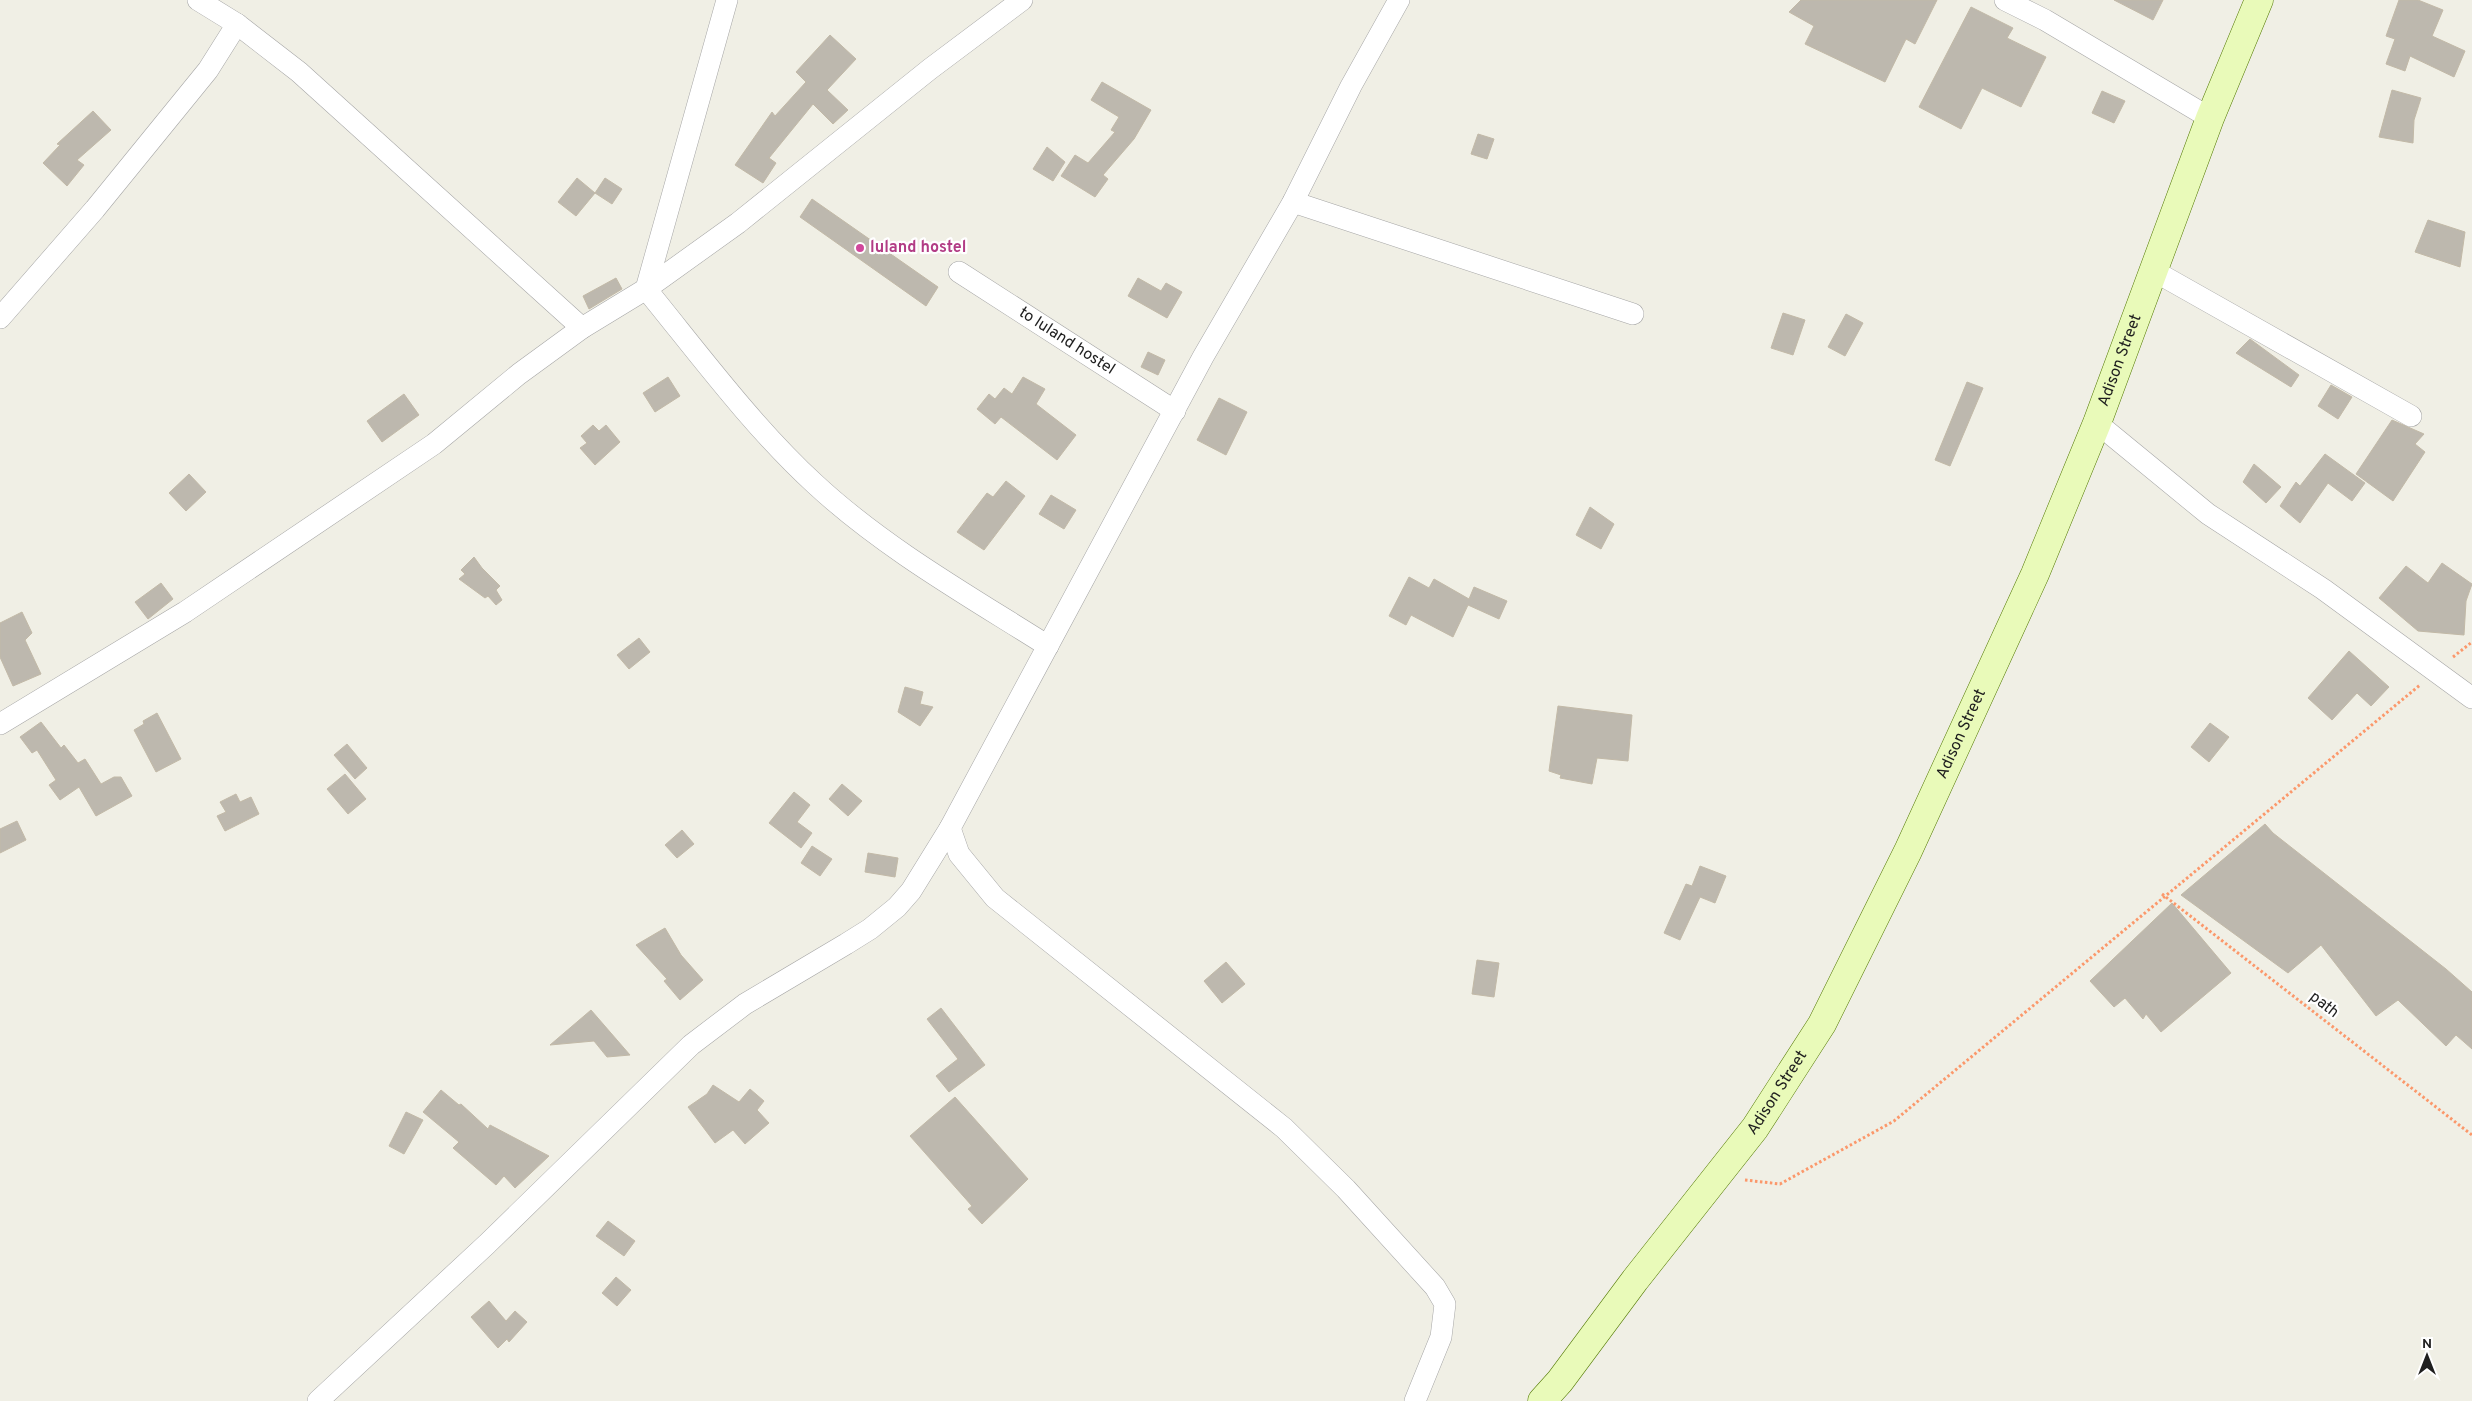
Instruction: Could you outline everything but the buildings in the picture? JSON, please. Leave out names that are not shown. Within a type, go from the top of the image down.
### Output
[{"type":"street","points":[[198,0],[237,24],[299,72],[582,328]]},
{"type":"street","points":[[646,289],[727,0]]},
{"type":"street","points":[[0,724],[185,612],[434,444],[519,374],[582,328],[646,289],[738,223],[930,70],[1022,0]]},
{"type":"street","points":[[318,1401],[487,1244],[691,1045],[745,1004],[854,939],[897,907],[911,891],[950,828],[1174,411],[1293,202],[1351,86],[1399,0]]},
{"type":"street","points":[[2005,0],[2054,25],[2210,118]]},
{"type":"street","name":"Adison Street","points":[[1542,1401],[1560,1381],[1635,1280],[1761,1121],[1822,1024],[1957,747],[2035,574],[2097,423],[2210,118],[2259,0]]},
{"type":"street","points":[[0,318],[95,209],[208,70],[237,24]]},
{"type":"street","points":[[1293,202],[1633,314]]},
{"type":"street","points":[[2154,271],[2411,416]]},
{"type":"street","name":"to luland hostel","points":[[959,272],[1174,411]]},
{"type":"street","points":[[646,289],[775,443],[814,484],[849,513],[926,568],[1048,646]]},
{"type":"street","points":[[2097,423],[2208,514],[2323,589],[2472,698]]},
{"type":"street","points":[[950,828],[959,854],[995,898],[1284,1128],[1352,1195],[1435,1288],[1445,1304],[1441,1337],[1415,1401]]},
{"type":"path","points":[[1718,1177],[1780,1184],[1894,1122],[2436,672]]},
{"type":"path","name":"path","points":[[2162,894],[2472,1135]]},
{"type":"place","name":"luland hostel","points":[[860,248]]}]
